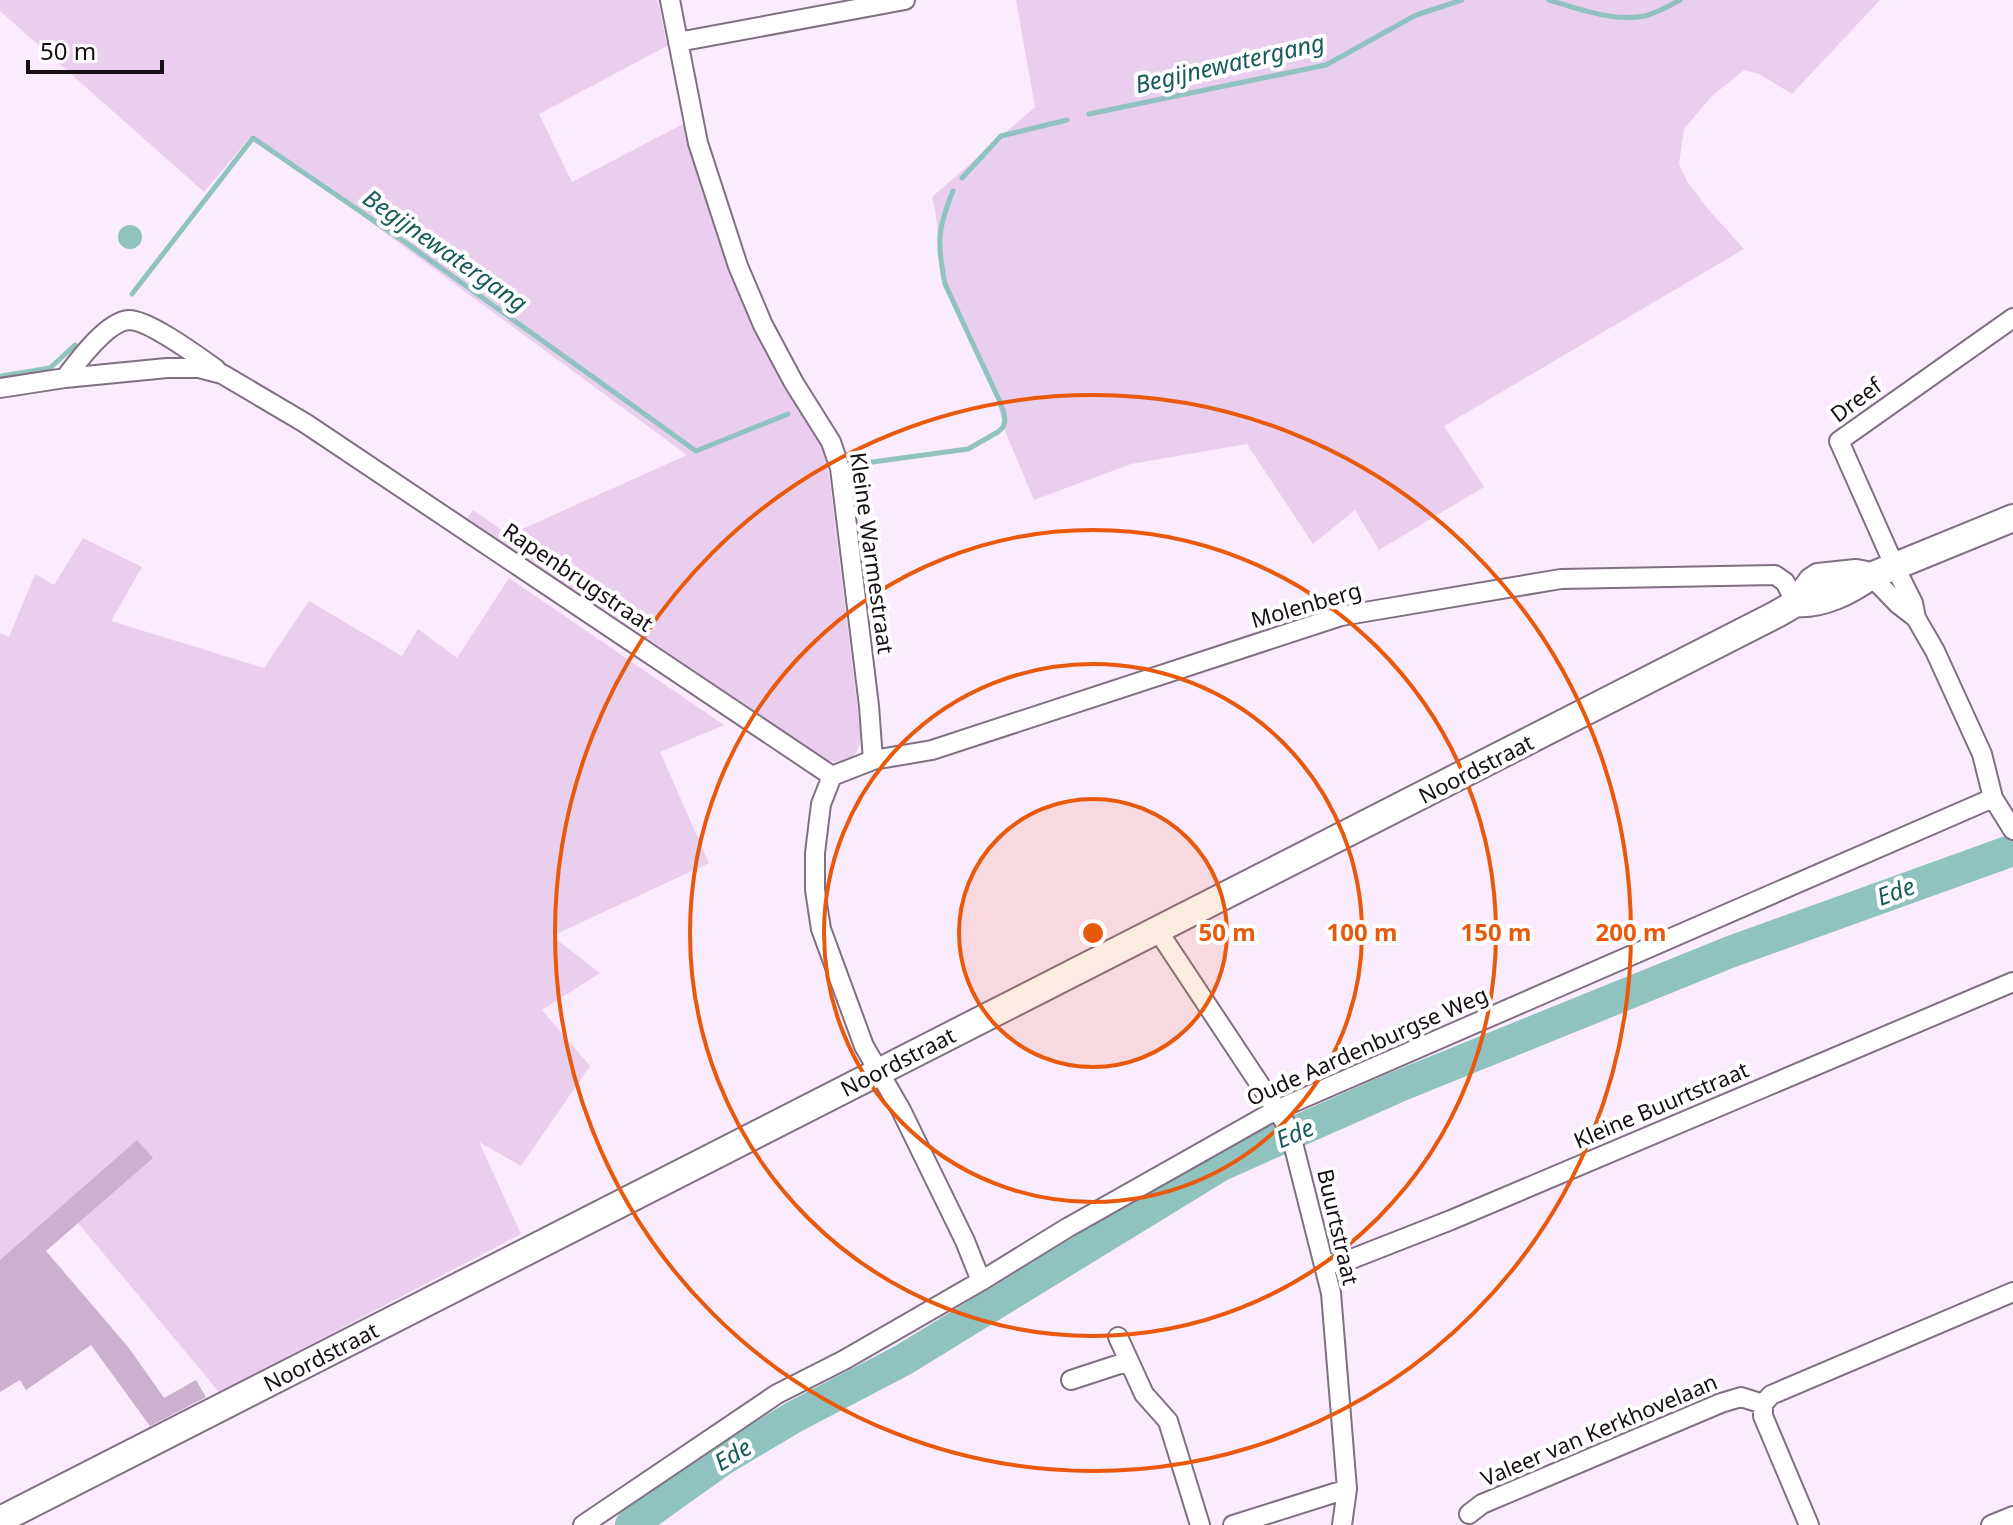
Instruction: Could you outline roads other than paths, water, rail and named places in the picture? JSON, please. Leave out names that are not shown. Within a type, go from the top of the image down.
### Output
[{"type":"street","name":"Kleine Warmestraat","points":[[670,0],[698,143],[738,266],[763,325],[831,442],[840,468],[873,760]]},
{"type":"street","points":[[678,42],[905,0]]},
{"type":"street","name":"Dreef","points":[[1883,572],[1839,441],[2013,318]]},
{"type":"street","points":[[65,378],[103,335],[130,320],[145,324],[183,346],[225,375]]},
{"type":"street","name":"Rapenbrugstraat","points":[[0,388],[65,378],[183,367],[225,375],[305,423],[832,776]]},
{"type":"street","name":"Noordstraat","points":[[0,1520],[1796,603],[1818,577],[1883,572],[2013,518]]},
{"type":"street","points":[[1883,572],[1898,604],[1916,618]]},
{"type":"street","points":[[1883,572],[1913,603],[1916,618],[1935,651],[1982,754],[1993,798],[2013,830]]},
{"type":"street","name":"Molenberg","points":[[832,776],[873,760],[932,750],[1341,616],[1561,579],[1775,575],[1785,582],[1796,603]]},
{"type":"street","points":[[832,776],[821,804],[815,853],[815,890],[821,929],[864,1046],[901,1110],[965,1241],[981,1281]]},
{"type":"street","name":"Oude Aardenburgse Weg","points":[[583,1525],[777,1394],[844,1360],[1067,1228],[1280,1115],[1993,798]]},
{"type":"street","name":"Buurtstraat","points":[[1158,931],[1280,1115],[1293,1143],[1331,1293],[1347,1489],[1342,1525]]},
{"type":"street","name":"Kleine Buurtstraat","points":[[1324,1265],[1349,1260],[1572,1169],[2013,982]]},
{"type":"street","points":[[1809,1525],[1763,1416],[1763,1404],[1771,1395],[2013,1292]]},
{"type":"street","points":[[1118,1337],[1144,1394],[1168,1421],[1200,1525]]},
{"type":"street","points":[[1071,1380],[1129,1361]]},
{"type":"street","name":"Valeer van Kerkhovelaan","points":[[1469,1514],[1482,1504],[1721,1403],[1741,1397],[1763,1404]]},
{"type":"street","points":[[1233,1525],[1347,1489]]},
{"type":"street","points":[[1991,1525],[2013,1516]]},
{"type":"waterway","name":"Begijnewatergang","points":[[1089,114],[1326,65],[1416,15],[1462,0]]},
{"type":"waterway","name":"Begijnewatergang","points":[[1549,0],[1596,14],[1621,17],[1645,16],[1680,0]]},
{"type":"waterway","name":"Begijnewatergang","points":[[962,178],[1001,136],[1067,120]]},
{"type":"waterway","name":"Begijnewatergang","points":[[132,294],[253,138],[402,240],[696,451],[788,414]]},
{"type":"waterway","name":"Begijnewatergang","points":[[858,464],[968,449],[1003,427],[1005,421],[1000,402],[945,284],[940,237],[953,191]]},
{"type":"waterway","name":"Begijnewatergang","points":[[2,376],[50,368],[75,345]]},
{"type":"waterway","name":"Ede","points":[[631,1525],[722,1460],[794,1417],[903,1360],[1221,1165],[1397,1087],[1730,952],[2013,850]]}]
